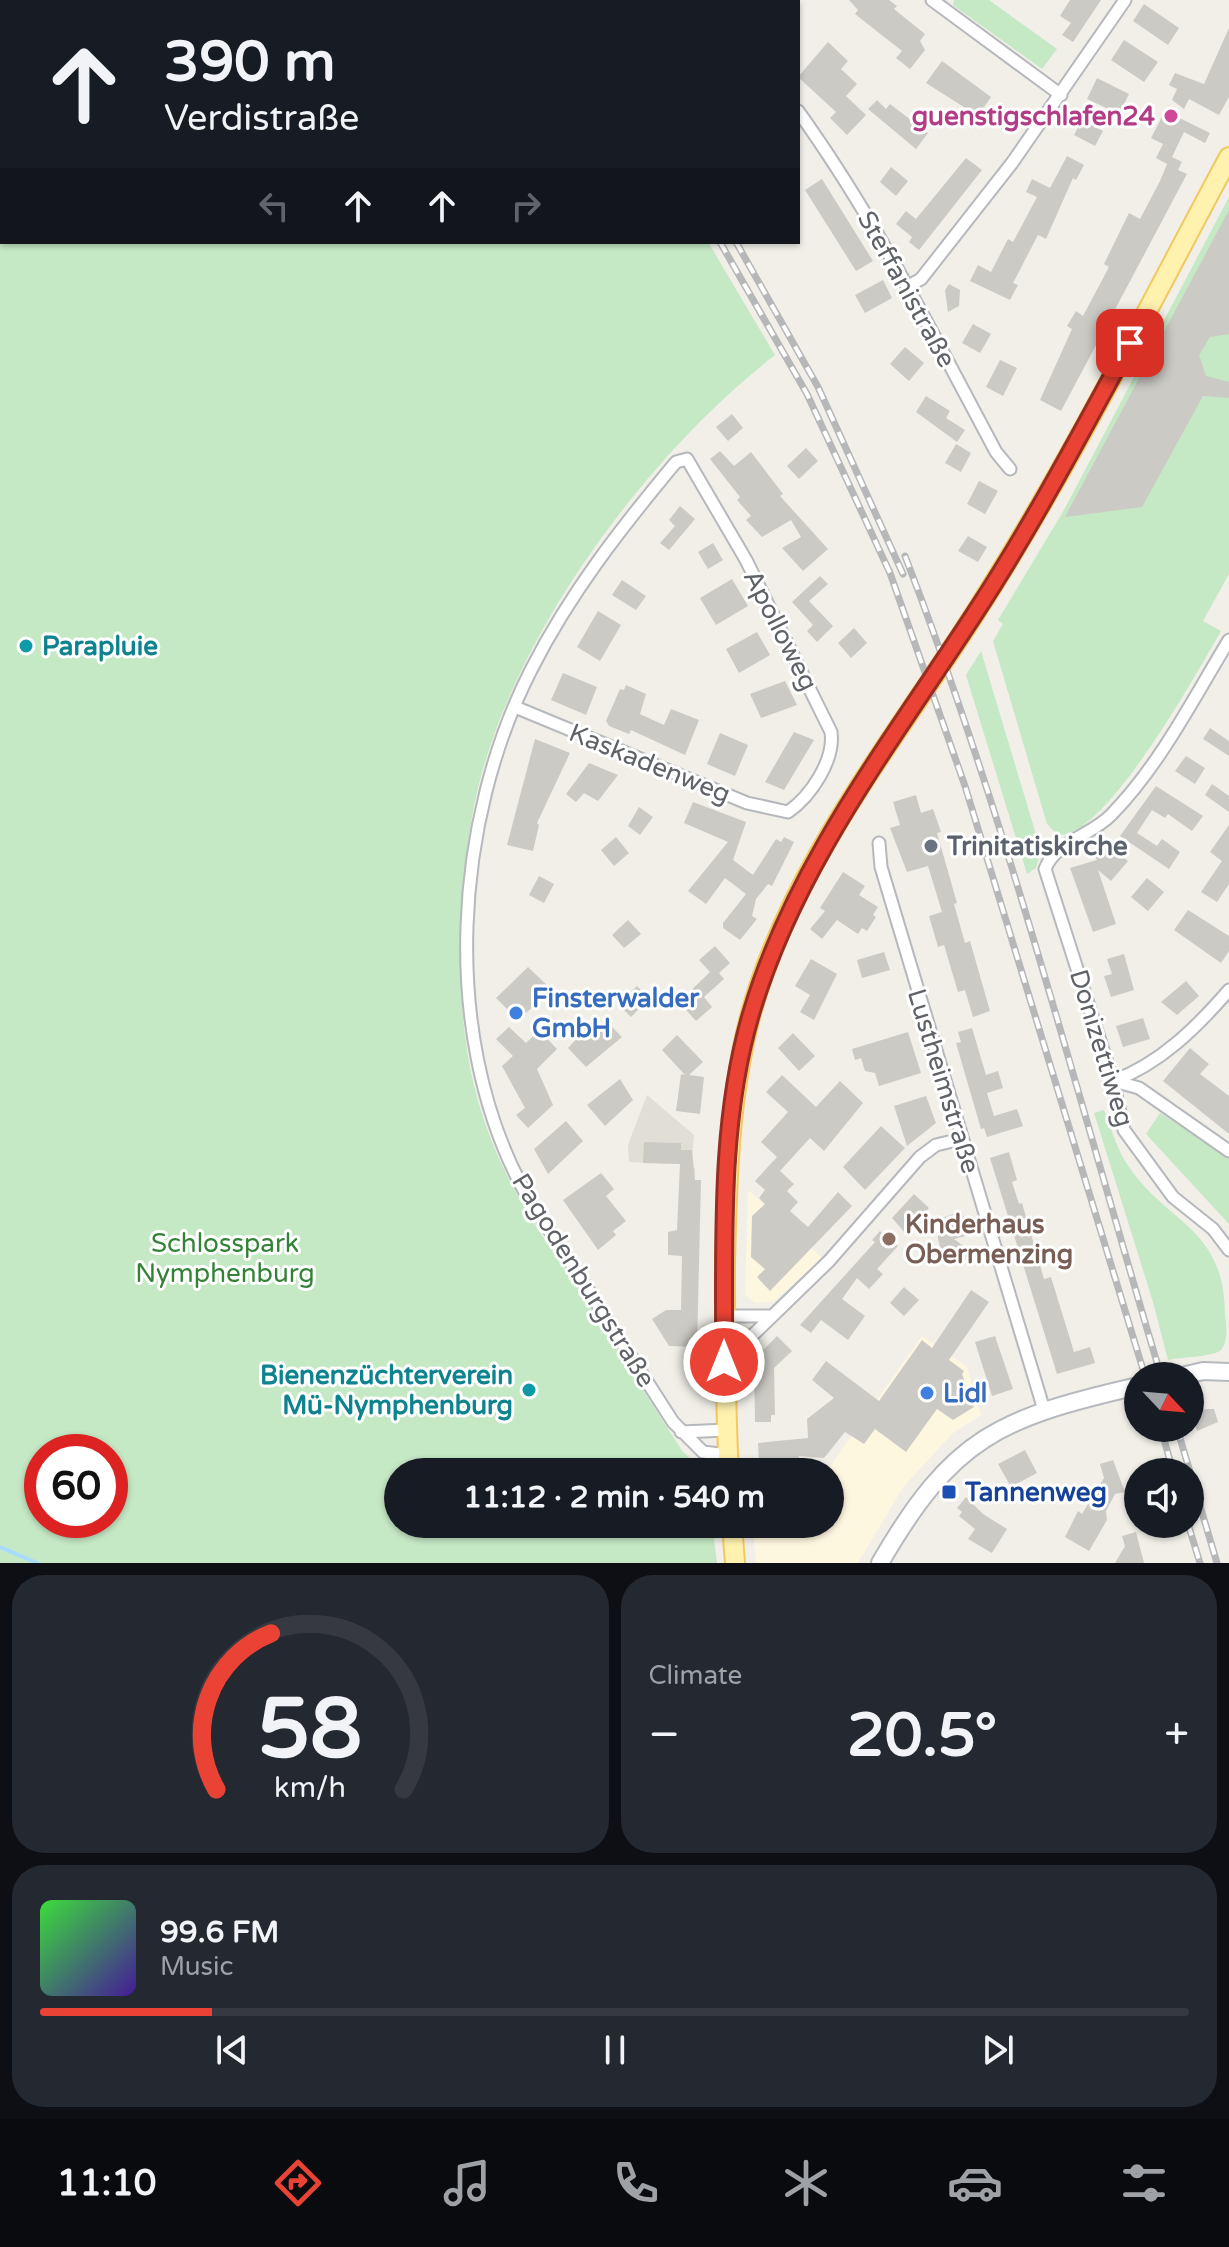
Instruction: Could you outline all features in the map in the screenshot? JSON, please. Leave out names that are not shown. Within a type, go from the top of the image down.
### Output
[{"type":"main road","points":[[728,1458],[724,1362],[729,1136],[750,1017],[766,966],[784,921],[817,856],[979,607],[1057,477],[1229,157]]},
{"type":"main road","points":[[733,1538],[735,1563]]},
{"type":"street","points":[[932,0],[1061,95]]},
{"type":"street","points":[[907,287],[921,279],[1061,95],[1125,0]]},
{"type":"street","name":"Steffanistraße","points":[[800,114],[832,158],[907,287],[996,452],[1010,469]]},
{"type":"street","name":"Apolloweg","points":[[676,462],[683,458],[690,461],[746,560],[831,732],[833,746],[827,762],[808,793],[788,812]]},
{"type":"street","name":"Pagodenburgstraße","points":[[676,462],[591,569],[530,671],[489,786],[476,851],[467,950],[472,1043],[488,1106],[520,1183],[681,1432],[715,1458]]},
{"type":"street","name":"Donizettiweg","points":[[1229,640],[1160,753],[1126,799],[1091,832],[1065,846],[1048,860],[1046,877],[1113,1081],[1124,1130],[1173,1197],[1213,1229],[1229,1250]]},
{"type":"street","name":"Kaskadenweg","points":[[515,707],[747,803],[788,812]]},
{"type":"street","name":"Lustheimstraße","points":[[879,843],[881,867],[1044,1410]]},
{"type":"street","points":[[1113,1081],[1136,1073],[1181,1040],[1229,990]]},
{"type":"street","points":[[1113,1081],[1139,1088],[1229,1151]]},
{"type":"street","points":[[724,1362],[829,1261],[920,1157],[936,1145],[961,1139]]},
{"type":"street","points":[[725,1316],[771,1316]]},
{"type":"street","points":[[1204,1371],[1229,1372]]},
{"type":"street","points":[[880,1563],[920,1498],[941,1473],[989,1435],[1044,1410],[1124,1390]]},
{"type":"street","points":[[681,1432],[727,1430]]},
{"type":"shaded area","points":[[647,1095],[694,1135],[691,1168],[695,1168],[695,1175],[680,1164],[629,1162],[628,1145]]},
{"type":"shaded area","points":[[748,1190],[822,1258],[773,1302],[755,1303],[745,1294]]},
{"type":"shaded area","points":[[922,1336],[967,1367],[981,1415],[953,1433],[903,1487],[858,1563],[756,1563],[754,1538],[844,1538],[844,1458],[836,1458]]},
{"type":"green space","points":[[954,0],[989,0],[1057,49],[1042,69],[953,5]]},
{"type":"green space","points":[[1229,197],[1229,574],[1203,621],[1221,631],[1172,714],[1124,783],[1078,829],[1058,835],[1047,824],[993,641],[1003,624],[998,620],[1064,510]]},
{"type":"green space","name":"Schlosspark Nymphenburg","points":[[0,244],[709,244],[775,355],[726,397],[677,446],[630,500],[586,559],[548,621],[515,684],[490,748],[473,811],[463,893],[462,1011],[478,1101],[493,1145],[522,1203],[545,1240],[683,1452],[690,1458],[384,1458],[384,1538],[714,1538],[717,1563],[0,1563]]},
{"type":"green space","points":[[981,651],[1041,851],[1036,868],[1027,874],[966,675]]},
{"type":"green space","points":[[1104,1110],[1125,1161],[1140,1182],[1189,1227],[1214,1261],[1222,1284],[1226,1328],[1225,1342],[1217,1352],[1168,1360],[1094,1113]]},
{"type":"green space","points":[[1160,1113],[1229,1157],[1229,1224],[1146,1134]]},
{"type":"building","points":[[849,0],[889,0],[897,6],[894,9],[925,34],[920,41],[925,50],[910,69],[896,58],[902,51],[855,14],[858,10]]},
{"type":"building","points":[[1070,0],[1101,0],[1073,42],[1062,35],[1071,23],[1060,16]]},
{"type":"building","points":[[1144,4],[1179,28],[1168,45],[1133,21]]},
{"type":"building","points":[[1229,28],[1229,97],[1219,115],[1189,99],[1184,109],[1172,100],[1177,89],[1169,85],[1175,73],[1204,84]]},
{"type":"building","points":[[1124,40],[1158,62],[1144,82],[1111,60]]},
{"type":"building","points":[[828,42],[848,61],[841,69],[857,84],[846,96],[866,115],[847,135],[830,118],[836,112],[800,79],[800,75]]},
{"type":"building","points":[[942,61],[991,97],[978,116],[926,83]]},
{"type":"building","points":[[1097,78],[1129,94],[1119,114],[1087,99]]},
{"type":"building","points":[[877,100],[886,109],[890,104],[928,133],[916,149],[868,109]]},
{"type":"building","points":[[1165,111],[1210,133],[1205,143],[1184,132],[1172,157],[1182,162],[1178,170],[1187,174],[1061,411],[1040,400],[1072,329],[1067,326],[1076,311],[1083,316],[1109,267],[1104,264],[1129,213],[1140,219],[1160,181],[1167,164],[1156,158],[1163,144],[1151,138]]},
{"type":"building","points":[[1082,120],[1103,131],[1095,146],[1074,135]]},
{"type":"building","points":[[1067,156],[1084,165],[1076,180],[1073,178],[1046,239],[1038,235],[1013,283],[1018,285],[1010,300],[970,281],[978,265],[991,272],[1008,239],[1013,242],[1037,197],[1026,192],[1032,179],[1050,188]]},
{"type":"building","points":[[966,158],[982,170],[919,250],[909,242],[912,237],[896,224],[906,211],[916,219]]},
{"type":"building","points":[[891,167],[908,181],[896,196],[880,182]]},
{"type":"building","points":[[822,179],[873,261],[856,271],[805,190]]},
{"type":"building","points":[[1229,210],[1229,334],[1210,337],[1199,355],[1206,376],[1229,382],[1229,398],[1203,396],[1142,507],[1065,517]]},
{"type":"building","points":[[883,280],[892,298],[865,313],[855,295]]},
{"type":"building","points":[[949,284],[960,290],[959,306],[948,312],[945,290]]},
{"type":"building","points":[[973,324],[991,334],[980,353],[962,343]]},
{"type":"building","points":[[905,347],[924,363],[909,381],[890,364]]},
{"type":"building","points":[[1000,360],[1017,368],[1003,396],[986,387]]},
{"type":"building","points":[[926,396],[950,411],[946,418],[965,430],[957,442],[916,412]]},
{"type":"building","points":[[732,414],[743,428],[728,441],[716,427]]},
{"type":"building","points":[[956,444],[971,453],[961,472],[945,463]]},
{"type":"building","points":[[806,448],[818,461],[799,479],[787,466]]},
{"type":"building","points":[[720,451],[734,466],[751,452],[783,494],[780,496],[828,549],[803,571],[782,548],[801,537],[791,520],[762,537],[746,520],[751,516],[737,500],[740,497],[710,459]]},
{"type":"building","points":[[979,481],[998,491],[985,514],[967,504]]},
{"type":"building","points":[[680,506],[695,519],[669,550],[660,543],[675,526],[669,520]]},
{"type":"building","points":[[968,536],[987,547],[978,562],[958,551]]},
{"type":"building","points":[[713,543],[723,560],[708,569],[698,552]]},
{"type":"building","points":[[820,576],[828,584],[809,601],[833,626],[817,642],[807,631],[813,625],[792,602]]},
{"type":"building","points":[[732,579],[748,606],[716,625],[700,598]]},
{"type":"building","points":[[622,580],[646,596],[636,610],[612,595]]},
{"type":"building","points":[[598,611],[621,625],[600,661],[577,647]]},
{"type":"building","points":[[854,628],[867,643],[851,658],[838,643]]},
{"type":"building","points":[[757,632],[770,655],[739,673],[726,649]]},
{"type":"building","points":[[563,673],[597,687],[586,715],[551,700]]},
{"type":"building","points":[[785,681],[797,705],[761,718],[750,694]]},
{"type":"building","points":[[626,685],[646,694],[640,714],[664,725],[671,709],[699,720],[685,755],[631,730],[629,734],[609,726],[606,721],[620,689],[624,690]]},
{"type":"building","points":[[1210,728],[1229,741],[1229,756],[1203,739]]},
{"type":"building","points":[[794,732],[814,740],[784,790],[765,782]]},
{"type":"building","points":[[720,733],[748,745],[735,776],[707,764]]},
{"type":"building","points":[[535,739],[570,753],[537,823],[533,851],[507,845]]},
{"type":"building","points":[[1186,756],[1205,768],[1195,784],[1175,771]]},
{"type":"building","points":[[589,763],[618,775],[598,801],[584,793],[576,802],[566,794]]},
{"type":"building","points":[[1212,784],[1229,796],[1229,812],[1205,795]]},
{"type":"building","points":[[1156,786],[1203,816],[1192,831],[1168,814],[1165,818],[1152,810],[1137,833],[1157,846],[1162,839],[1180,852],[1169,869],[1120,836]]},
{"type":"building","points":[[916,795],[921,813],[933,809],[941,832],[937,833],[957,903],[954,904],[965,943],[970,941],[990,1011],[973,1017],[965,990],[958,992],[944,945],[938,947],[929,916],[942,912],[928,866],[907,872],[890,828],[900,825],[893,802]]},
{"type":"building","points":[[693,802],[746,822],[733,860],[753,875],[776,839],[781,842],[784,837],[794,842],[772,886],[768,884],[756,899],[752,916],[757,919],[740,940],[723,928],[723,923],[746,894],[725,878],[706,904],[688,891],[728,842],[684,823]]},
{"type":"building","points":[[639,807],[653,817],[640,835],[628,826]]},
{"type":"building","points":[[1229,825],[1229,884],[1217,902],[1201,892],[1222,861],[1210,852]]},
{"type":"building","points":[[616,837],[629,853],[614,866],[601,850]]},
{"type":"building","points":[[1107,845],[1128,861],[1111,881],[1098,870],[1116,924],[1093,932],[1070,868],[1097,860],[1093,854]]},
{"type":"building","points":[[843,872],[865,886],[859,895],[878,907],[873,915],[876,917],[867,931],[862,928],[858,934],[837,920],[822,939],[810,929],[825,911],[820,908]]},
{"type":"building","points":[[539,876],[554,884],[544,903],[529,895]]},
{"type":"building","points":[[1147,878],[1164,892],[1148,911],[1131,897]]},
{"type":"building","points":[[1188,910],[1229,936],[1229,951],[1221,963],[1174,930]]},
{"type":"building","points":[[628,920],[641,934],[624,948],[612,935]]},
{"type":"building","points":[[715,946],[730,963],[719,973],[724,979],[704,997],[712,1007],[696,1021],[679,1002],[710,972],[699,960]]},
{"type":"building","points":[[884,952],[890,970],[862,978],[857,960]]},
{"type":"building","points":[[1124,954],[1134,990],[1111,997],[1104,976],[1112,974],[1107,959]]},
{"type":"building","points":[[811,959],[837,974],[814,1020],[800,1012],[810,995],[795,986]]},
{"type":"building","points":[[528,967],[552,990],[518,1020],[496,998]]},
{"type":"building","points":[[1186,981],[1199,996],[1177,1015],[1161,1002]]},
{"type":"building","points":[[637,986],[649,999],[631,1017],[618,1004]]},
{"type":"building","points":[[1143,1018],[1150,1039],[1123,1047],[1116,1026]]},
{"type":"building","points":[[605,1020],[622,1037],[586,1067],[568,1048],[587,1028],[592,1033]]},
{"type":"building","points":[[509,1027],[526,1043],[539,1030],[557,1049],[537,1069],[553,1105],[528,1128],[516,1115],[525,1108],[502,1066],[513,1056],[496,1039]]},
{"type":"building","points":[[972,1028],[986,1075],[998,1071],[1003,1088],[987,1093],[994,1116],[1017,1109],[1023,1126],[987,1137],[984,1128],[981,1129],[956,1043],[961,1042],[958,1032]]},
{"type":"building","points":[[908,1032],[921,1073],[879,1086],[875,1073],[865,1071],[861,1058],[855,1060],[852,1049]]},
{"type":"building","points":[[793,1033],[815,1056],[799,1071],[778,1048]]},
{"type":"building","points":[[677,1035],[703,1062],[689,1075],[704,1077],[700,1114],[676,1111],[681,1074],[685,1075],[662,1050]]},
{"type":"building","points":[[1190,1048],[1209,1064],[1200,1074],[1229,1096],[1229,1134],[1163,1081]]},
{"type":"building","points":[[782,1075],[816,1107],[840,1081],[863,1103],[824,1151],[810,1138],[780,1171],[794,1184],[787,1191],[798,1202],[790,1211],[808,1227],[838,1192],[852,1206],[770,1291],[757,1277],[765,1269],[751,1257],[752,1216],[765,1204],[759,1198],[765,1190],[755,1181],[777,1157],[761,1142],[788,1112],[766,1092]]},
{"type":"building","points":[[620,1079],[633,1100],[605,1126],[587,1105]]},
{"type":"building","points":[[926,1096],[936,1123],[907,1146],[894,1106]]},
{"type":"building","points":[[566,1121],[583,1141],[548,1174],[534,1149]]},
{"type":"building","points":[[881,1126],[905,1148],[865,1190],[843,1167]]},
{"type":"building","points":[[644,1142],[681,1143],[681,1150],[692,1150],[695,1180],[701,1180],[697,1347],[669,1346],[652,1319],[666,1310],[681,1310],[682,1256],[668,1255],[668,1232],[677,1230],[680,1164],[643,1163]]},
{"type":"building","points":[[1009,1152],[1017,1180],[1012,1182],[1019,1204],[1022,1203],[1044,1279],[1051,1277],[1074,1352],[1090,1347],[1095,1363],[1057,1374],[990,1158]]},
{"type":"building","points":[[601,1173],[614,1189],[606,1196],[626,1221],[613,1231],[616,1235],[598,1250],[563,1200]]},
{"type":"building","points":[[914,1194],[929,1208],[906,1234],[892,1218]]},
{"type":"building","points":[[962,1211],[969,1235],[954,1239],[971,1252],[963,1263],[941,1250],[938,1239],[938,1227],[945,1217]]},
{"type":"building","points":[[880,1231],[898,1246],[877,1269],[883,1274],[869,1289],[857,1278],[842,1299],[865,1316],[848,1340],[821,1320],[811,1333],[800,1325],[875,1242],[872,1240]]},
{"type":"building","points":[[904,1287],[919,1300],[904,1316],[890,1303]]},
{"type":"building","points":[[971,1290],[989,1302],[949,1360],[964,1371],[962,1374],[974,1407],[953,1420],[937,1409],[906,1452],[875,1429],[864,1444],[845,1432],[824,1458],[759,1458],[758,1443],[808,1438],[807,1419],[834,1398],[812,1380],[826,1361],[879,1401],[922,1340],[932,1348]]},
{"type":"building","points":[[777,1336],[792,1351],[774,1368],[775,1415],[771,1415],[771,1422],[755,1422],[754,1359]]},
{"type":"building","points":[[995,1336],[1013,1389],[992,1396],[975,1342]]},
{"type":"building","points":[[1214,1409],[1218,1422],[1204,1428],[1204,1410]]},
{"type":"building","points":[[1025,1450],[1037,1473],[1011,1487],[998,1464]]},
{"type":"building","points":[[1113,1460],[1124,1492],[1115,1494],[1106,1511],[1107,1520],[1089,1551],[1065,1537],[1078,1511],[1082,1514],[1104,1478],[1100,1464]]},
{"type":"building","points":[[966,1497],[983,1514],[1007,1529],[992,1553],[968,1539],[975,1529],[959,1516],[962,1512],[957,1508]]},
{"type":"building","points":[[1122,1536],[1138,1538],[1144,1563],[1115,1563],[1125,1546]]},
{"type":"waterway","points":[[0,1547],[37,1563]]},
{"type":"railway","points":[[721,244],[807,394],[890,573],[965,786],[1141,1362]]},
{"type":"railway","points":[[737,244],[818,387],[903,574]]},
{"type":"railway","points":[[905,556],[1010,861],[1157,1362]]},
{"type":"railway","points":[[1165,1442],[1169,1458]]},
{"type":"railway","points":[[1181,1442],[1217,1563]]},
{"type":"railway","points":[[1192,1538],[1200,1563]]},
{"type":"place","name":"guenstigschlafen24","points":[[1171,116]]},
{"type":"place","name":"Parapluie","points":[[26,646]]},
{"type":"place","name":"Trinitatiskirche","points":[[931,846]]},
{"type":"place","name":"Finsterwalder GmbH","points":[[516,1013]]},
{"type":"place","name":"Kinderhaus Obermenzing","points":[[889,1239]]},
{"type":"place","name":"Bienenzüchterverein Mü-Nymphenburg","points":[[529,1390]]},
{"type":"place","name":"Lidl","points":[[927,1393]]},
{"type":"place","name":"Tannenweg","points":[[949,1492]]},
{"type":"route","points":[[724,1362],[729,1136],[736,1080],[750,1017],[766,966],[784,921],[817,856],[979,607],[1037,511],[1130,343]]}]
